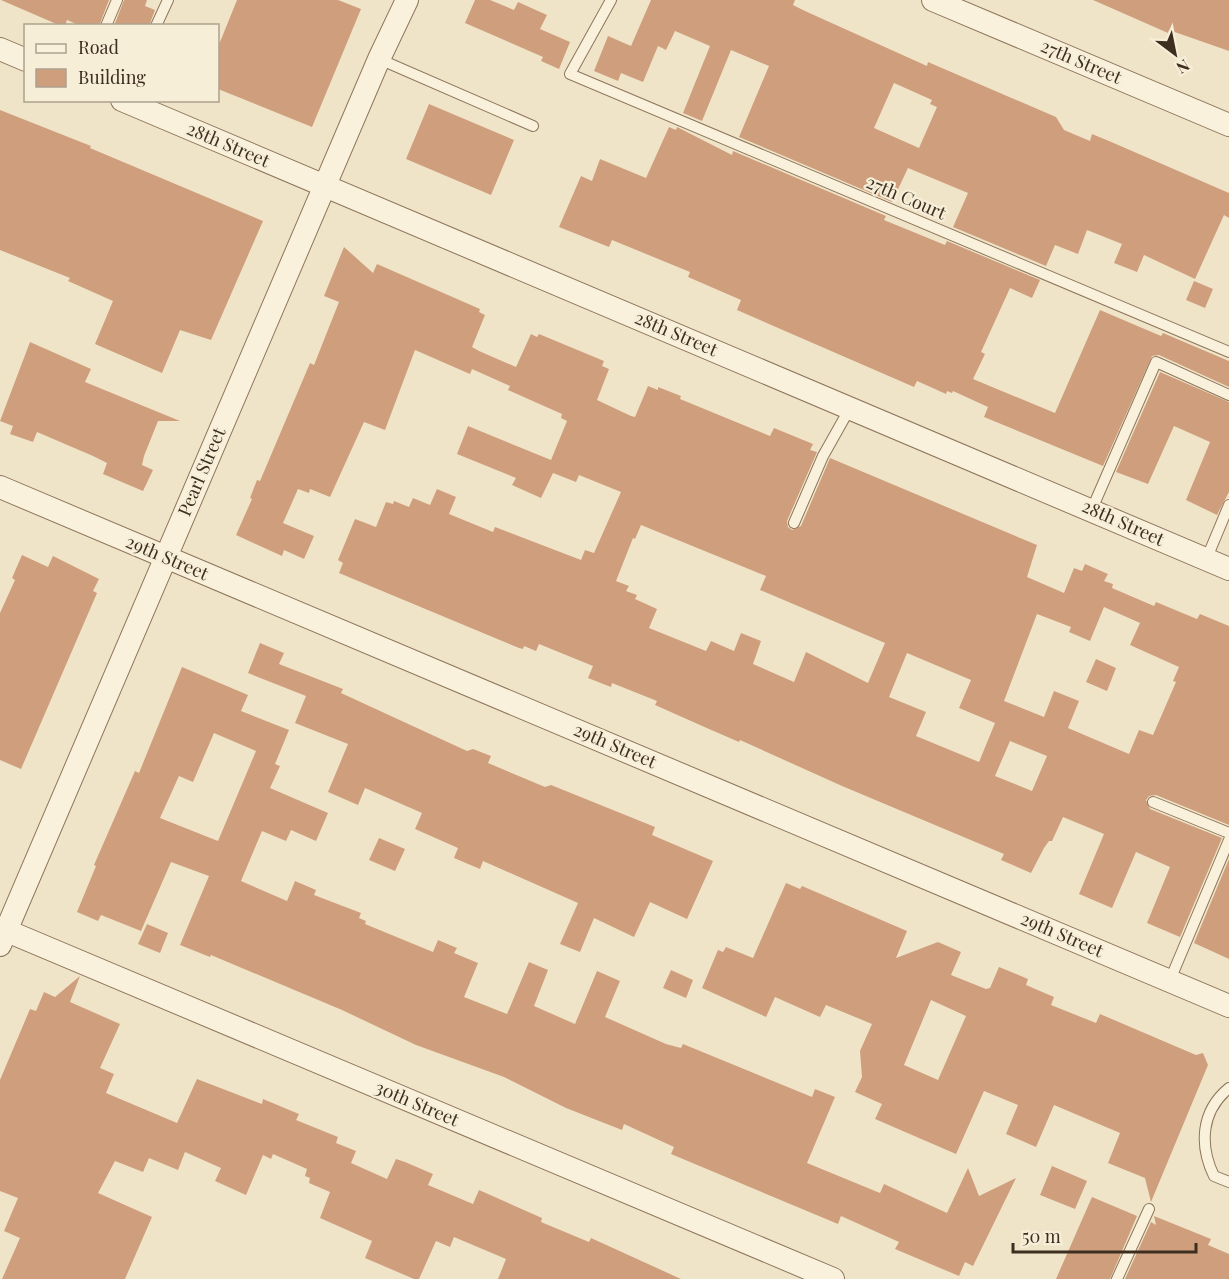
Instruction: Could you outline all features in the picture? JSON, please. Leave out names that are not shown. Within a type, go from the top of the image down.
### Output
[{"type":"street","name":"Pearl Street","points":[[2,935],[379,59],[407,0]]},
{"type":"street","name":"27th Street","points":[[933,0],[1229,125]]},
{"type":"street","points":[[0,49],[24,59]]},
{"type":"street","name":"28th Street","points":[[124,102],[1092,509],[1229,569]]},
{"type":"street","name":"29th Street","points":[[0,487],[1229,1006]]},
{"type":"street","name":"30th Street","points":[[2,935],[833,1279]]},
{"type":"lane","points":[[107,24],[117,0]]},
{"type":"lane","points":[[157,24],[168,0]]},
{"type":"lane","name":"27th Court","points":[[611,0],[570,74],[1229,352]]},
{"type":"lane","points":[[379,59],[533,126]]},
{"type":"lane","points":[[1092,509],[1156,362],[1229,395]]},
{"type":"lane","points":[[794,523],[823,456],[850,407]]},
{"type":"lane","points":[[1206,560],[1229,505]]},
{"type":"lane","points":[[1153,802],[1229,833]]},
{"type":"lane","points":[[1170,980],[1229,840]]},
{"type":"lane","points":[[1229,1088],[1216,1101],[1204,1126],[1206,1158],[1214,1176],[1229,1182]]},
{"type":"lane","points":[[1116,1279],[1149,1209]]},
{"type":"building","points":[[1,0],[109,0],[100,24],[76,24],[67,20],[66,24],[56,24]]},
{"type":"building","points":[[124,0],[147,0],[145,6],[155,10],[150,24],[115,24]]},
{"type":"building","points":[[237,0],[338,0],[361,9],[312,127],[219,89],[219,45]]},
{"type":"building","points":[[475,0],[490,0],[514,10],[518,2],[547,15],[540,29],[570,42],[559,69],[541,61],[543,57],[465,23]]},
{"type":"building","points":[[651,0],[795,0],[793,5],[805,11],[927,66],[928,62],[1056,117],[1064,130],[1090,141],[1092,134],[1229,193],[1229,218],[1224,215],[1195,279],[1144,255],[1137,272],[1114,263],[1122,244],[1087,230],[1078,254],[1055,245],[1046,266],[953,227],[968,193],[908,168],[892,202],[739,137],[769,66],[731,50],[702,121],[683,113],[710,46],[675,31],[666,50],[658,46],[643,82],[621,73],[618,81],[594,71],[608,36],[631,46]],"holes":[[[894,83],[932,100],[930,104],[937,107],[919,148],[874,128]]]},
{"type":"building","points":[[1093,0],[1229,0],[1229,51],[1169,30],[1168,33]]},
{"type":"building","points":[[429,104],[514,140],[491,195],[406,159]]},
{"type":"building","points":[[0,110],[91,146],[90,148],[263,221],[211,340],[180,330],[162,373],[95,344],[113,301],[68,281],[70,278],[0,250]]},
{"type":"building","points":[[669,127],[676,130],[677,127],[732,155],[733,151],[886,216],[884,220],[945,245],[947,241],[1040,280],[1032,298],[1010,288],[981,352],[985,354],[973,379],[1055,413],[1100,310],[1229,361],[1229,387],[1159,355],[1152,356],[1103,466],[984,417],[988,407],[953,391],[952,393],[947,391],[946,394],[917,381],[914,387],[737,310],[741,300],[688,277],[690,272],[612,240],[609,247],[559,227],[581,176],[592,181],[600,159],[646,178]]},
{"type":"building","points":[[344,247],[373,273],[377,264],[480,309],[479,312],[485,315],[472,347],[479,351],[516,367],[531,334],[537,337],[539,334],[604,361],[602,366],[609,369],[597,400],[631,416],[635,417],[648,386],[658,390],[658,387],[681,396],[680,399],[770,436],[774,428],[813,444],[810,450],[817,452],[787,521],[788,527],[792,530],[801,526],[830,458],[1037,545],[1027,577],[1064,593],[1074,568],[1082,571],[1085,564],[1108,574],[1104,581],[1113,584],[1112,588],[1154,606],[1156,602],[1197,619],[1200,614],[1229,626],[1229,825],[1156,795],[1149,796],[1146,800],[1150,809],[1222,838],[1180,937],[1147,923],[1170,867],[1136,852],[1112,908],[1079,894],[1104,834],[1063,817],[1052,841],[1049,841],[1044,848],[1031,873],[1001,860],[1004,854],[740,740],[739,742],[709,729],[655,705],[657,701],[612,683],[611,687],[588,678],[593,666],[539,644],[536,651],[524,646],[523,649],[519,648],[339,573],[343,563],[338,560],[355,519],[376,527],[386,502],[393,504],[394,501],[409,507],[413,498],[430,505],[437,489],[456,497],[449,514],[493,532],[495,527],[581,560],[585,550],[594,553],[621,492],[579,475],[576,482],[553,473],[541,498],[512,485],[516,478],[457,454],[468,426],[551,460],[567,421],[561,418],[562,414],[508,390],[510,386],[472,369],[470,374],[415,350],[385,430],[364,422],[330,497],[310,489],[309,493],[298,489],[283,523],[314,536],[304,559],[284,550],[282,556],[236,535],[252,499],[250,498],[257,480],[260,481],[310,363],[314,365],[339,302],[324,296]],"holes":[[[641,525],[766,576],[760,590],[885,643],[868,683],[806,652],[794,682],[753,664],[761,641],[741,633],[734,651],[711,641],[706,651],[649,628],[657,609],[635,599],[637,595],[626,591],[629,586],[616,581],[633,538],[635,539]],[[1104,607],[1140,623],[1130,645],[1179,667],[1173,681],[1176,682],[1153,735],[1139,730],[1129,754],[1068,728],[1079,701],[1054,691],[1044,717],[1004,701],[1037,614],[1071,627],[1069,632],[1090,641]],[[907,653],[971,680],[959,708],[995,723],[979,762],[916,736],[926,712],[889,697]],[[1010,741],[1047,756],[1032,791],[995,776]]]},
{"type":"building","points":[[1194,281],[1213,289],[1205,308],[1186,300]]},
{"type":"building","points":[[30,342],[91,369],[85,382],[180,421],[158,421],[142,465],[153,470],[143,491],[103,474],[107,463],[93,456],[37,432],[33,442],[10,434],[13,426],[0,421]]},
{"type":"building","points":[[1160,372],[1229,402],[1229,492],[1217,515],[1186,500],[1210,442],[1174,426],[1148,484],[1116,472]]},
{"type":"building","points":[[22,555],[48,567],[53,556],[99,579],[93,591],[97,593],[21,769],[0,760],[0,613],[15,580],[12,578]]},
{"type":"building","points":[[260,643],[284,653],[279,664],[343,689],[341,693],[467,751],[473,749],[491,756],[488,763],[545,787],[551,785],[655,827],[652,835],[713,861],[687,919],[650,902],[634,937],[594,918],[580,952],[560,944],[578,903],[483,861],[480,869],[454,858],[458,848],[415,829],[422,813],[365,788],[358,805],[328,792],[348,744],[295,723],[306,696],[248,673]]},
{"type":"building","points":[[1096,659],[1116,668],[1107,691],[1086,682]]},
{"type":"building","points":[[182,667],[248,695],[241,711],[289,730],[275,764],[280,766],[270,788],[328,813],[316,841],[291,830],[286,841],[262,831],[241,881],[287,901],[295,881],[316,890],[314,895],[361,913],[359,918],[366,921],[365,924],[433,952],[438,940],[457,948],[454,953],[478,963],[464,997],[507,1014],[529,962],[548,970],[534,1006],[575,1024],[597,971],[620,981],[605,1017],[666,1044],[681,1048],[683,1044],[812,1097],[815,1089],[835,1097],[807,1163],[880,1193],[884,1184],[947,1213],[968,1168],[979,1196],[1016,1178],[973,1266],[965,1262],[959,1276],[895,1249],[899,1242],[841,1216],[838,1224],[671,1154],[674,1147],[624,1124],[622,1130],[566,1108],[504,1077],[416,1045],[342,1010],[211,955],[210,957],[180,945],[209,876],[171,862],[141,931],[101,915],[98,921],[77,912],[96,866],[94,865],[135,771],[139,773]],"holes":[[[214,733],[256,751],[218,841],[160,818],[179,776],[193,782]]]},
{"type":"building","points":[[379,838],[405,849],[395,871],[369,860]]},
{"type":"building","points":[[1229,859],[1229,959],[1194,943]]},
{"type":"building","points":[[786,883],[800,889],[802,886],[907,931],[896,958],[938,942],[961,952],[951,975],[986,989],[990,988],[999,967],[1028,979],[1026,985],[1054,997],[1051,1005],[1096,1023],[1100,1014],[1196,1055],[1203,1053],[1208,1065],[1151,1202],[1145,1178],[1108,1163],[1120,1133],[1054,1105],[1036,1147],[1006,1134],[1018,1105],[984,1091],[956,1154],[875,1119],[882,1104],[855,1092],[862,1077],[860,1051],[872,1024],[826,1005],[820,1017],[775,997],[766,1017],[702,988],[718,950],[723,952],[726,947],[753,958]],"holes":[[[931,1000],[966,1016],[938,1080],[904,1065]]]},
{"type":"building","points":[[147,924],[168,933],[160,953],[138,944]]},
{"type":"building","points":[[671,970],[693,980],[686,998],[663,988]]},
{"type":"building","points":[[80,976],[70,1002],[120,1024],[100,1068],[114,1074],[106,1093],[177,1123],[197,1079],[262,1104],[263,1099],[299,1114],[296,1120],[338,1137],[336,1143],[356,1151],[351,1163],[387,1179],[396,1159],[405,1162],[433,1174],[428,1185],[473,1204],[479,1190],[542,1218],[541,1222],[589,1242],[591,1238],[681,1279],[498,1279],[506,1259],[454,1237],[450,1247],[436,1241],[419,1279],[414,1279],[365,1258],[372,1241],[320,1218],[330,1192],[309,1183],[310,1178],[305,1176],[307,1169],[273,1154],[271,1159],[263,1155],[246,1195],[215,1181],[221,1168],[185,1152],[178,1170],[149,1158],[143,1172],[115,1161],[98,1193],[152,1217],[125,1279],[2,1279],[20,1238],[4,1231],[18,1198],[0,1191],[0,1080],[30,1009],[36,1011],[44,992],[55,997]]},
{"type":"building","points":[[1052,1166],[1087,1181],[1075,1209],[1040,1195]]},
{"type":"building","points":[[1092,1197],[1137,1216],[1110,1279],[1056,1279]]},
{"type":"building","points":[[1154,1216],[1211,1239],[1208,1245],[1229,1254],[1229,1279],[1125,1279],[1151,1222],[1156,1225]]}]
